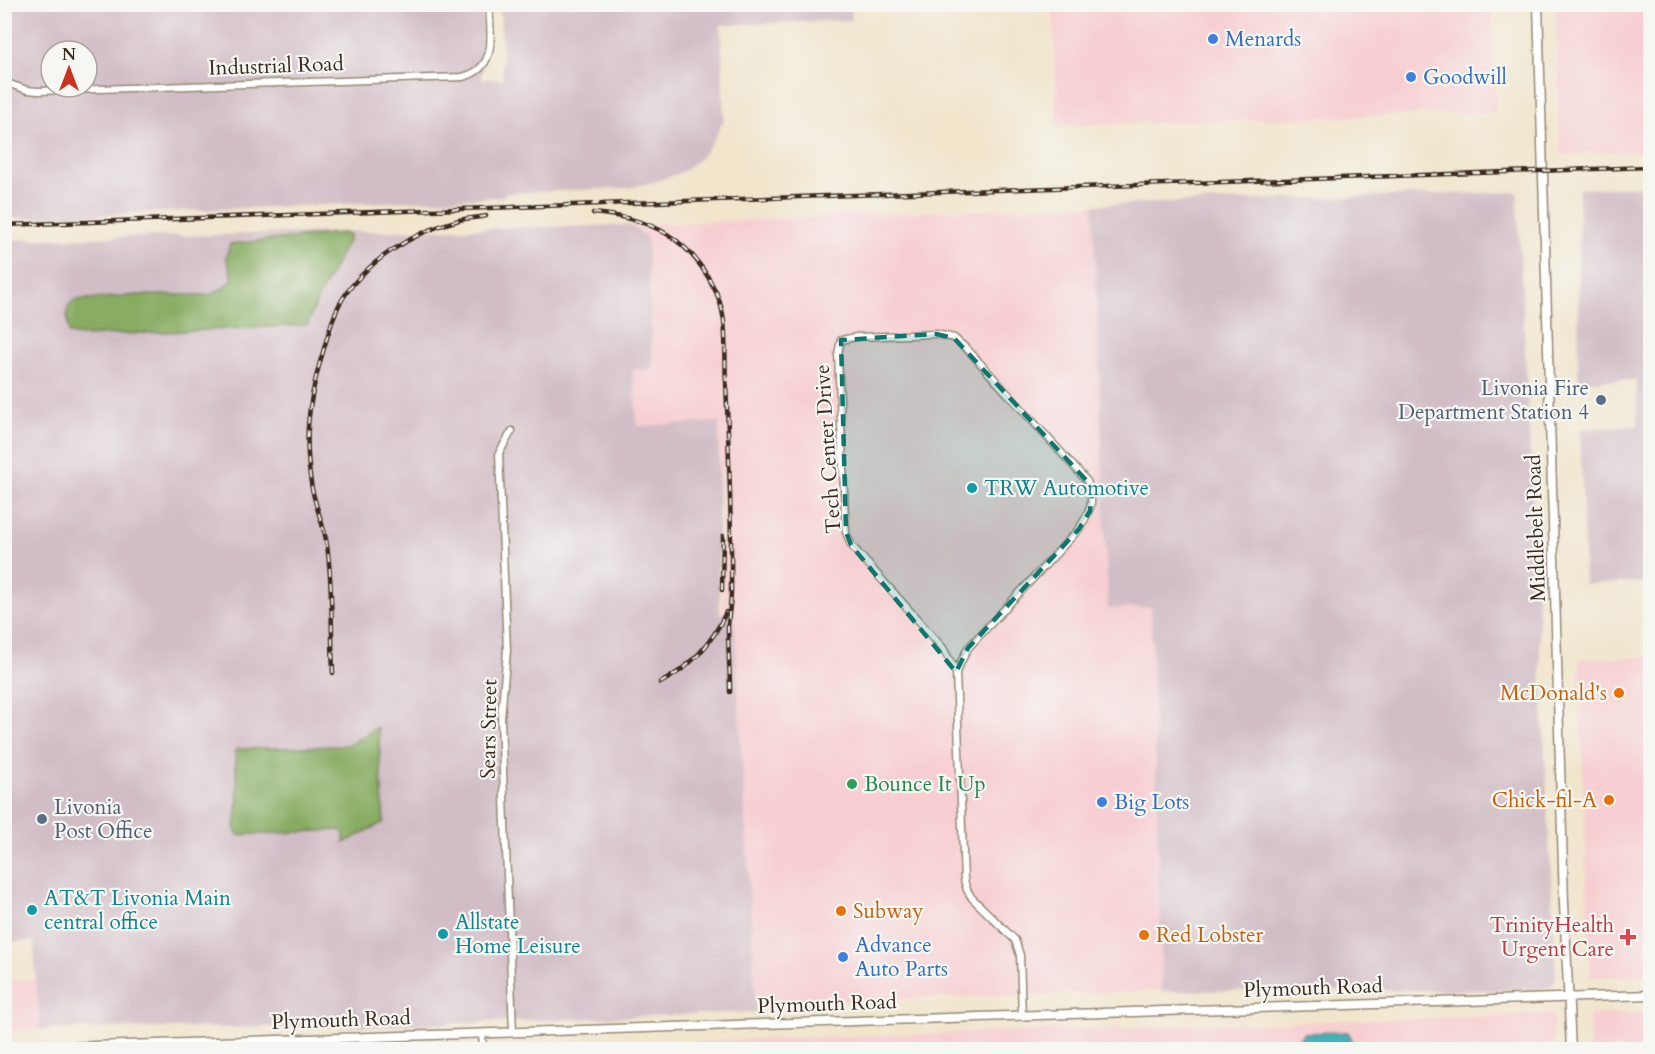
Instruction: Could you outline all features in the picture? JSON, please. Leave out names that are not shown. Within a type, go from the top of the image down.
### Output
[{"type":"main road","name":"Middlebelt Road","points":[[1538,4],[1564,903],[1571,1050]]},
{"type":"main road","name":"Plymouth Road","points":[[4,1049],[269,1045],[482,1033],[1650,995]]},
{"type":"street","name":"Industrial Road","points":[[4,82],[38,92],[462,77],[477,72],[487,60],[490,47],[489,4]]},
{"type":"street","name":"Tech Center Drive","points":[[956,672],[968,648],[1079,529],[1090,511],[1092,494],[1087,480],[969,351],[954,338],[936,334],[856,337],[841,340],[838,354],[846,531],[851,545],[943,648],[956,672],[964,880],[972,898],[1015,940],[1018,946],[1022,1016]]},
{"type":"street","name":"Sears Street","points":[[512,430],[499,453],[507,650],[501,718],[513,1032]]},
{"type":"street","points":[[482,1033],[483,1050]]},
{"type":"highlighted area","points":[[936,334],[954,338],[1087,481],[1092,494],[1090,511],[1079,529],[968,648],[956,672],[851,545],[846,532],[841,340]]},
{"type":"shaded area","points":[[851,4],[852,20],[721,25],[724,120],[700,158],[682,172],[655,182],[627,188],[507,193],[500,197],[5,219],[4,5],[483,5],[482,79],[503,79],[500,5]]},
{"type":"shaded area","points":[[1053,5],[1492,5],[1496,112],[1057,126]]},
{"type":"shaded area","points":[[1555,5],[1650,5],[1650,151],[1561,154]]},
{"type":"shaded area","points":[[1650,186],[1650,582],[1585,584],[1580,429],[1638,426],[1636,380],[1578,381],[1579,189]]},
{"type":"shaded area","points":[[1517,192],[1556,977],[1554,983],[1541,990],[1162,991],[1151,607],[1108,609],[1093,205]]},
{"type":"shaded area","points":[[1093,205],[1108,609],[1151,607],[1162,991],[755,1003],[734,614],[723,613],[719,423],[637,426],[633,369],[653,369],[647,238],[629,225]]},
{"type":"shaded area","points":[[629,225],[647,237],[653,369],[633,370],[637,426],[719,422],[720,613],[734,614],[756,1012],[384,1026],[40,1029],[34,941],[4,942],[4,240]]},
{"type":"shaded area","points":[[1650,657],[1650,975],[1590,977],[1579,659]]},
{"type":"shaded area","points":[[36,980],[40,1029],[5,1032],[4,981]]},
{"type":"shaded area","points":[[1650,1012],[1650,1049],[1590,1049],[1589,1015]]},
{"type":"shaded area","points":[[1553,1014],[1554,1050],[518,1050],[765,1039]]},
{"type":"green space","points":[[349,234],[349,239],[319,296],[307,325],[82,336],[69,334],[68,306],[75,300],[140,295],[210,295],[233,279],[226,258],[230,244]]},
{"type":"green space","points":[[378,727],[384,822],[344,843],[344,833],[340,830],[238,835],[235,829],[238,800],[236,749],[341,746],[352,743]]},
{"type":"water","points":[[1348,1032],[1353,1049],[1299,1049],[1298,1040],[1304,1033]]},
{"type":"railway","points":[[4,225],[1650,167]]},
{"type":"railway","points":[[593,213],[633,220],[651,226],[681,244],[706,273],[720,303],[725,336],[730,487],[731,592],[728,628],[730,692]]},
{"type":"railway","points":[[333,673],[329,561],[326,537],[314,499],[308,451],[308,422],[313,393],[331,326],[339,305],[349,290],[361,276],[390,251],[442,225],[486,216]]},
{"type":"railway","points":[[722,590],[723,536]]},
{"type":"railway","points":[[660,683],[681,670],[699,654],[714,634],[726,612]]},
{"type":"place","name":"Menards","points":[[1213,39]]},
{"type":"place","name":"Goodwill","points":[[1411,77]]},
{"type":"place","name":"Livonia Fire Department Station 4","points":[[1601,400]]},
{"type":"place","name":"TRW Automotive","points":[[972,488]]},
{"type":"place","name":"McDonald's","points":[[1619,693]]},
{"type":"place","name":"Bounce It Up","points":[[852,784]]},
{"type":"place","name":"Chick-fil-A","points":[[1609,800]]},
{"type":"place","name":"Big Lots","points":[[1102,802]]},
{"type":"place","name":"Livonia Post Office","points":[[42,819]]},
{"type":"place","name":"AT&T Livonia Main central office","points":[[32,910]]},
{"type":"place","name":"Subway","points":[[841,911]]},
{"type":"place","name":"Allstate Home Leisure","points":[[443,934]]},
{"type":"place","name":"Red Lobster","points":[[1144,935]]},
{"type":"place","name":"TrinityHealth Urgent Care","points":[[1628,937]]},
{"type":"place","name":"Advance Auto Parts","points":[[843,957]]}]
